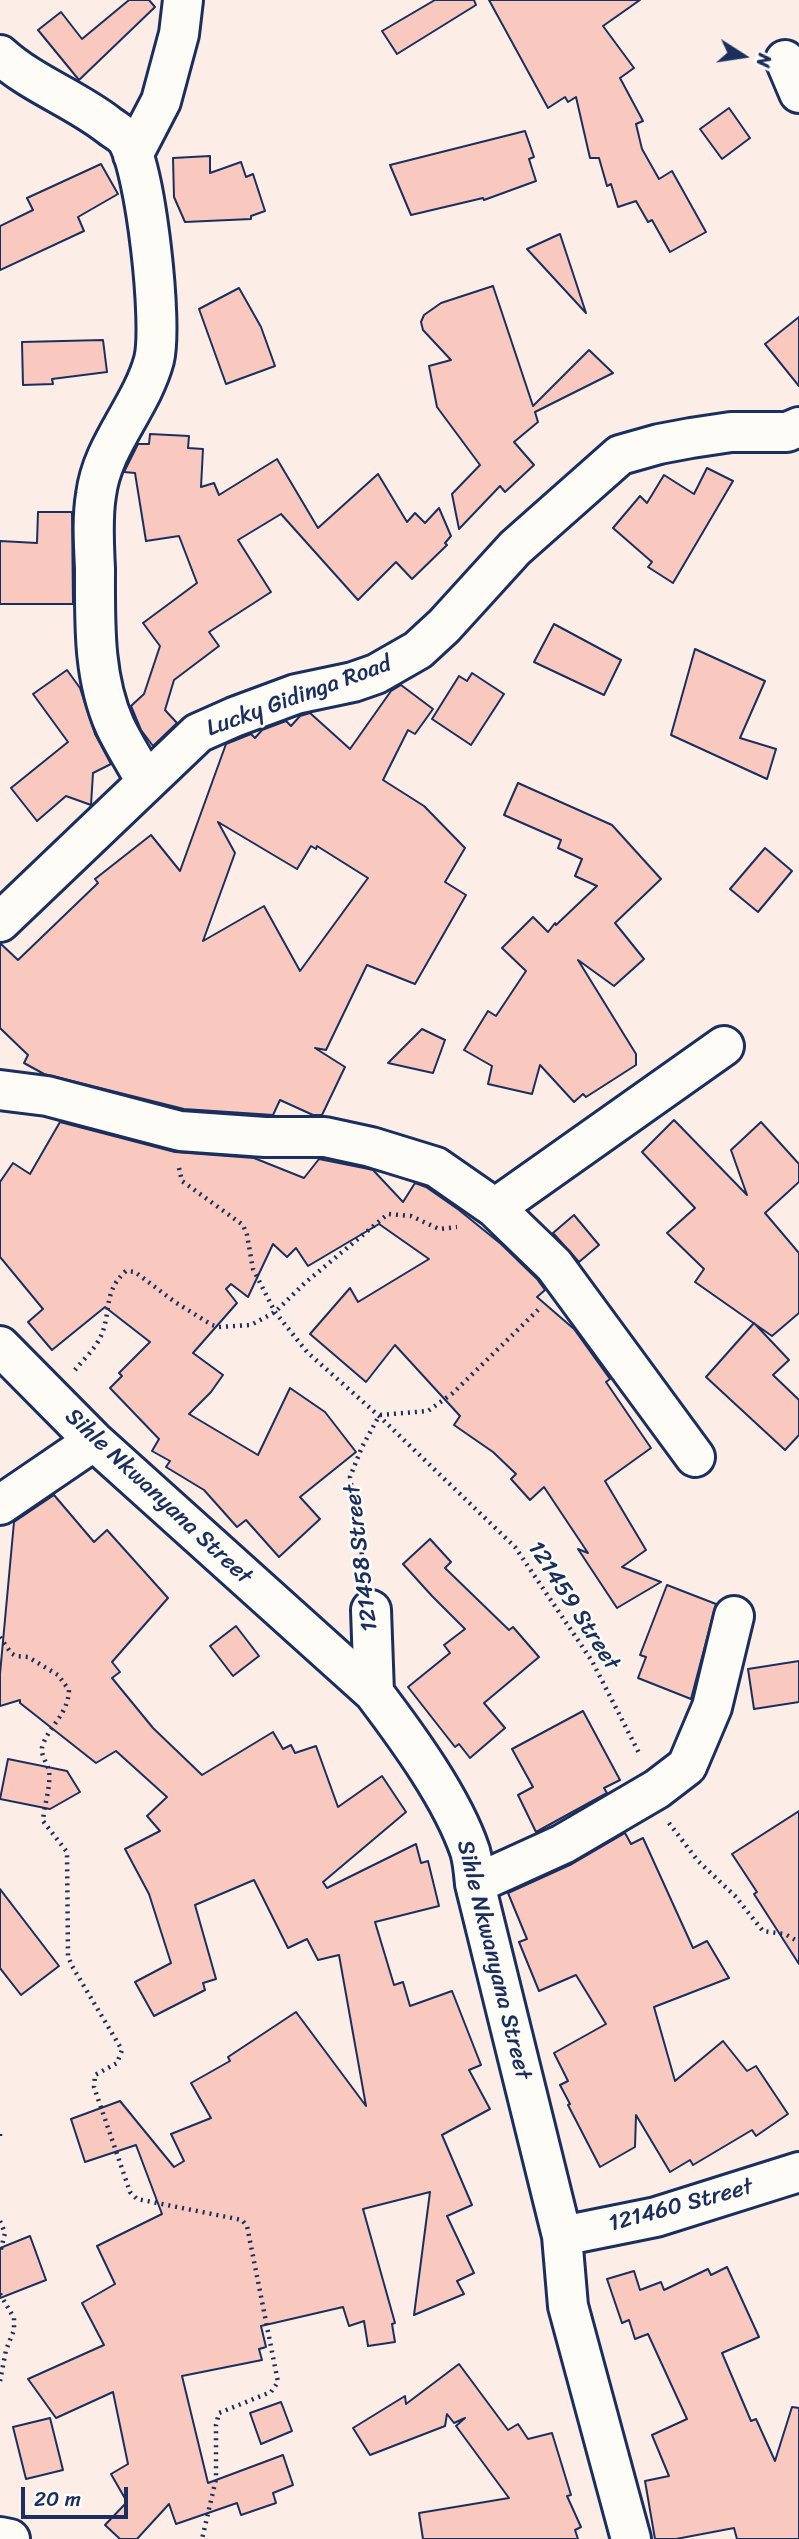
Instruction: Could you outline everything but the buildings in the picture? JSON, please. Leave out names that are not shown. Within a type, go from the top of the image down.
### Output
[{"type":"street","points":[[133,155],[161,102],[177,45],[183,0]]},
{"type":"street","points":[[0,55],[36,82],[64,96],[127,139],[147,221],[158,326],[154,359],[128,419],[103,462],[96,495],[96,643],[103,689],[115,725],[146,782]]},
{"type":"street","name":"Lucky Gidinga Road","points":[[0,922],[198,733],[296,694],[353,682],[376,674],[418,650],[444,626],[515,548],[620,455],[691,438],[731,432],[787,432],[799,428]]},
{"type":"street","points":[[495,1208],[724,1046]]},
{"type":"street","points":[[0,1090],[47,1096],[180,1131],[265,1137],[325,1137],[371,1147],[436,1167],[495,1208],[554,1265],[695,1457]]},
{"type":"street","name":"Sihle Nkwanyana Street","points":[[0,1346],[94,1441],[374,1693],[448,1803],[470,1853],[475,1884],[562,2236],[568,2306],[631,2539]]},
{"type":"street","points":[[0,1505],[94,1441]]},
{"type":"street","name":"121458 Street","points":[[371,1610],[374,1693]]},
{"type":"street","points":[[475,1884],[563,1844],[657,1789],[687,1766],[712,1707],[734,1616]]},
{"type":"street","name":"121460 Street","points":[[562,2236],[656,2217],[799,2172]]},
{"type":"street","points":[[0,2537],[10,2539]]},
{"type":"path","name":"121459 Street","points":[[180,1131],[177,1162],[182,1181],[243,1225],[253,1269],[275,1312],[307,1352],[379,1416],[515,1547],[592,1661],[657,1789],[667,1821],[698,1861],[735,1896],[762,1931],[785,1934],[799,1942]]},
{"type":"path","points":[[52,1398],[99,1339],[109,1294],[118,1278],[126,1271],[135,1272],[175,1302],[219,1327],[251,1325],[275,1312],[306,1282],[388,1214],[411,1216],[439,1229],[460,1227],[495,1208]]},
{"type":"path","points":[[379,1416],[428,1411],[445,1399],[566,1283]]},
{"type":"path","name":"121458 Street","points":[[371,1610],[350,1477],[379,1416]]},
{"type":"path","points":[[0,1637],[11,1653],[28,1657],[58,1675],[69,1690],[65,1710],[41,1746],[49,1776],[43,1821],[68,1852],[68,1956],[122,2050],[117,2063],[95,2075],[93,2087],[130,2192],[137,2199],[242,2220],[247,2226],[278,2382],[271,2392],[219,2413],[216,2425],[216,2479],[202,2539]]},
{"type":"path","points":[[0,2221],[5,2233],[0,2253]]},
{"type":"path","points":[[0,2294],[14,2318],[14,2330],[6,2350],[0,2381]]}]
